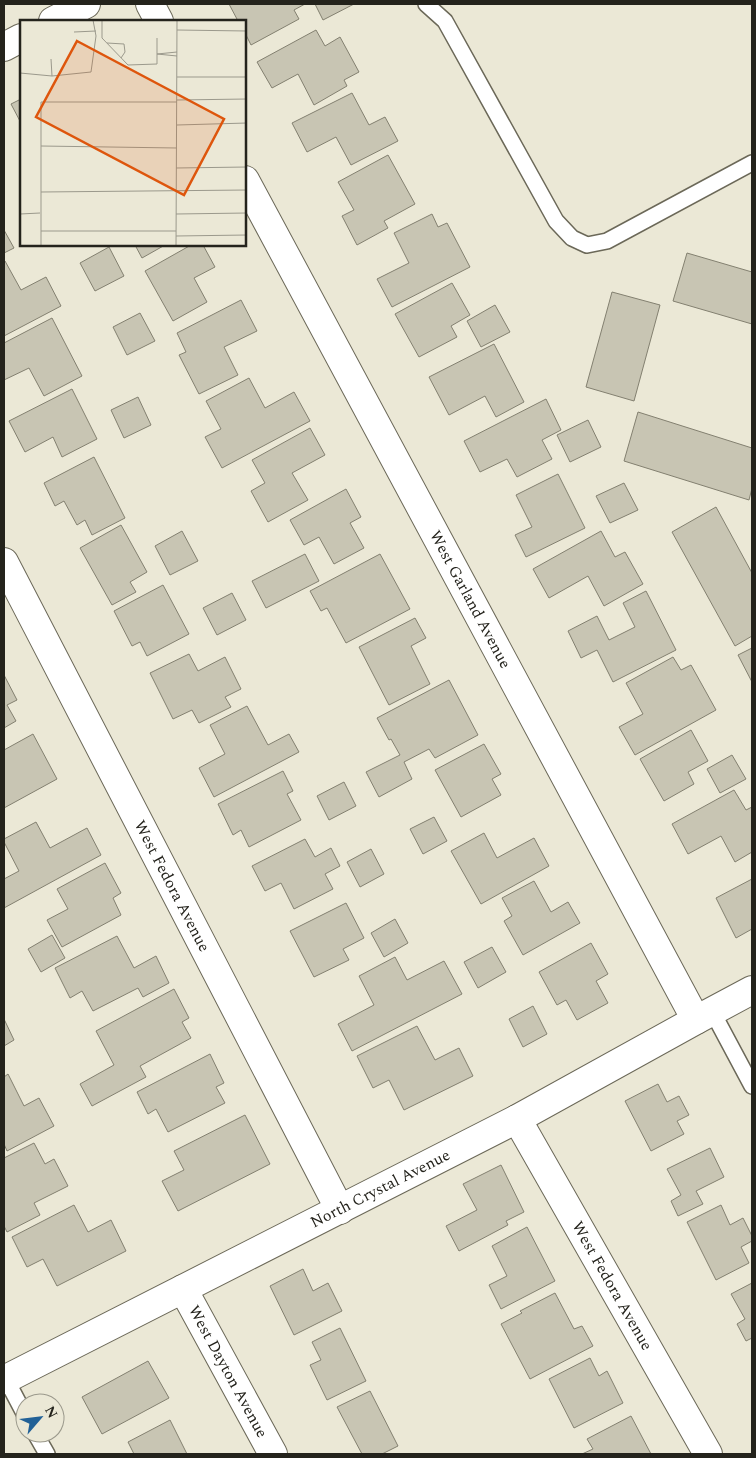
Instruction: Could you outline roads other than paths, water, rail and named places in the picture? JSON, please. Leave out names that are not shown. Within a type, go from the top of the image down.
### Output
[{"type":"street","points":[[55,20],[86,4]]},
{"type":"street","points":[[150,4],[159,20]]},
{"type":"street","points":[[4,47],[20,39]]},
{"type":"street","name":"West Garland Avenue","points":[[246,182],[704,1016]]},
{"type":"street","name":"West Fedora Avenue","points":[[4,562],[340,1210]]},
{"type":"street","name":"North Crystal Avenue","points":[[4,1378],[517,1119],[752,990]]},
{"type":"street","name":"West Fedora Avenue","points":[[517,1119],[708,1454]]},
{"type":"street","name":"West Dayton Avenue","points":[[183,1289],[273,1454]]},
{"type":"lane","points":[[426,4],[445,21],[556,221],[572,238],[587,245],[607,240],[752,163]]},
{"type":"lane","points":[[704,1016],[752,1086]]},
{"type":"lane","points":[[4,1378],[15,1397]]},
{"type":"lane","points":[[41,1443],[47,1454]]}]
